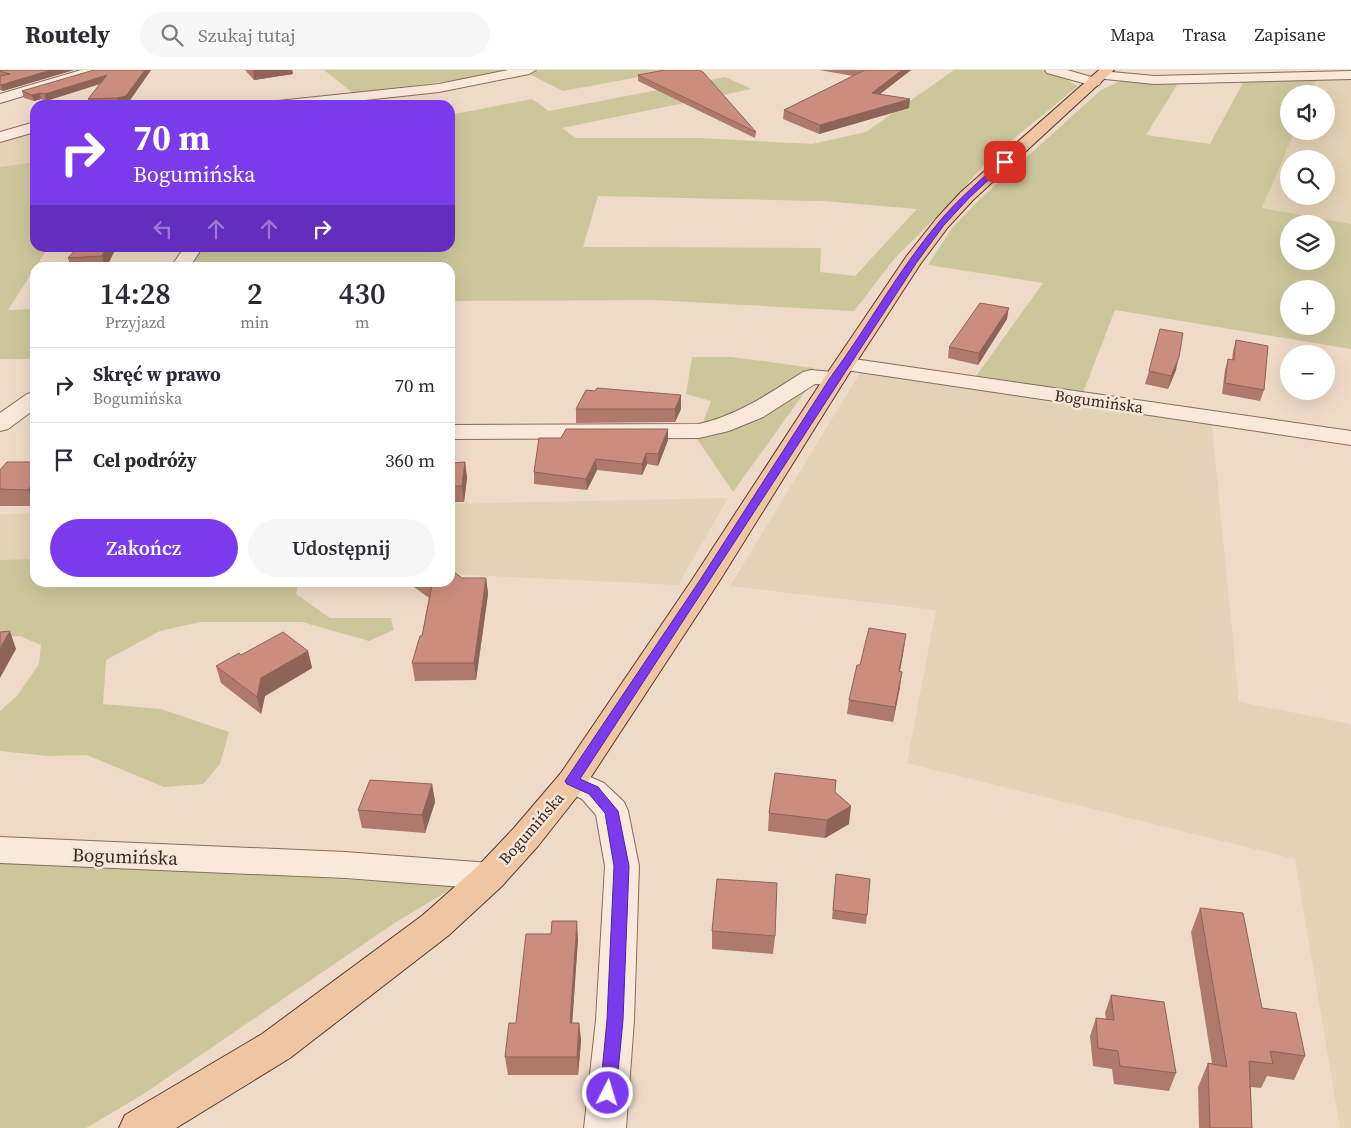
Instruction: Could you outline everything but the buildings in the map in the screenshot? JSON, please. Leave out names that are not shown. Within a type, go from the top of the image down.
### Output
[{"type":"main road","name":"Bogumińska","points":[[140,1128],[276,1046],[436,925],[490,876],[526,837],[572,781],[706,580],[841,371],[914,261],[942,223],[967,196],[1101,76]]},
{"type":"street","points":[[0,99],[96,70]]},
{"type":"street","points":[[326,100],[440,88],[530,70]]},
{"type":"street","points":[[1052,70],[1154,80],[1351,75]]},
{"type":"street","points":[[0,103],[19,110]]},
{"type":"street","points":[[0,137],[30,128]]},
{"type":"street","name":"Bogumińska","points":[[455,432],[699,431],[722,426],[755,412],[811,377],[841,371],[1351,438]]},
{"type":"street","points":[[0,424],[30,403]]},
{"type":"street","points":[[572,781],[593,790],[612,811],[622,866],[615,1020],[604,1128]]},
{"type":"street","name":"Bogumińska","points":[[0,850],[345,865],[490,876]]},
{"type":"shaded area","points":[[324,70],[511,70],[465,79],[353,93]]},
{"type":"shaded area","points":[[541,70],[676,70],[563,91],[527,73]]},
{"type":"shaded area","points":[[954,70],[1049,70],[1078,86],[989,159],[955,198],[895,258],[854,311],[653,300],[455,301],[455,262],[183,262],[190,252],[455,252],[455,114],[532,99],[549,111],[725,77],[752,89],[562,128],[576,138],[702,138],[812,144],[866,132]],"holes":[[[598,196],[823,201],[917,209],[855,276],[820,272],[821,248],[583,247]]]},
{"type":"shaded area","points":[[1127,78],[1180,80],[1146,135],[1210,144],[1245,79],[1317,79],[1315,85],[1280,85],[1280,140],[1291,140],[1287,150],[1280,150],[1280,166],[1262,208],[1301,215],[1280,215],[1280,270],[1335,270],[1335,221],[1351,224],[1351,349],[1115,310],[1081,398],[972,382],[1043,283],[928,265],[952,228],[979,200],[1101,90]]},
{"type":"shaded area","points":[[1351,78],[1351,224],[1335,221],[1335,215],[1301,215],[1262,208],[1280,166],[1280,205],[1335,205],[1335,150],[1287,150],[1291,140],[1335,140],[1335,85],[1316,85],[1318,79]]},
{"type":"shaded area","points":[[30,130],[30,163],[0,167],[0,139]]},
{"type":"shaded area","points":[[30,163],[30,252],[45,252],[39,262],[30,262],[30,276],[8,310],[30,309],[30,359],[0,359],[0,167]]},
{"type":"shaded area","points":[[692,357],[731,357],[814,368],[807,389],[733,492],[697,439],[711,401],[686,394]]},
{"type":"shaded area","points":[[863,368],[1211,417],[1239,702],[1351,724],[1351,1128],[1340,1128],[1295,859],[907,763],[936,610],[730,586]]},
{"type":"shaded area","points":[[728,498],[678,585],[455,574],[455,504]]},
{"type":"shaded area","points":[[30,513],[30,561],[0,562],[0,514]]},
{"type":"shaded area","points":[[30,559],[30,587],[298,587],[296,594],[330,618],[391,618],[394,630],[369,641],[302,622],[200,622],[160,631],[106,660],[103,704],[161,709],[229,732],[220,764],[203,784],[164,787],[87,755],[48,756],[0,751],[0,711],[17,696],[39,664],[41,645],[20,636],[0,637],[0,560]]},
{"type":"shaded area","points":[[0,859],[456,886],[393,924],[142,1095],[86,1128],[0,1128]]},
{"type":"route","points":[[608,1093],[615,1020],[622,866],[612,811],[593,790],[572,781],[706,580],[835,378],[847,364],[914,261],[942,223],[967,196],[1005,162]]}]
